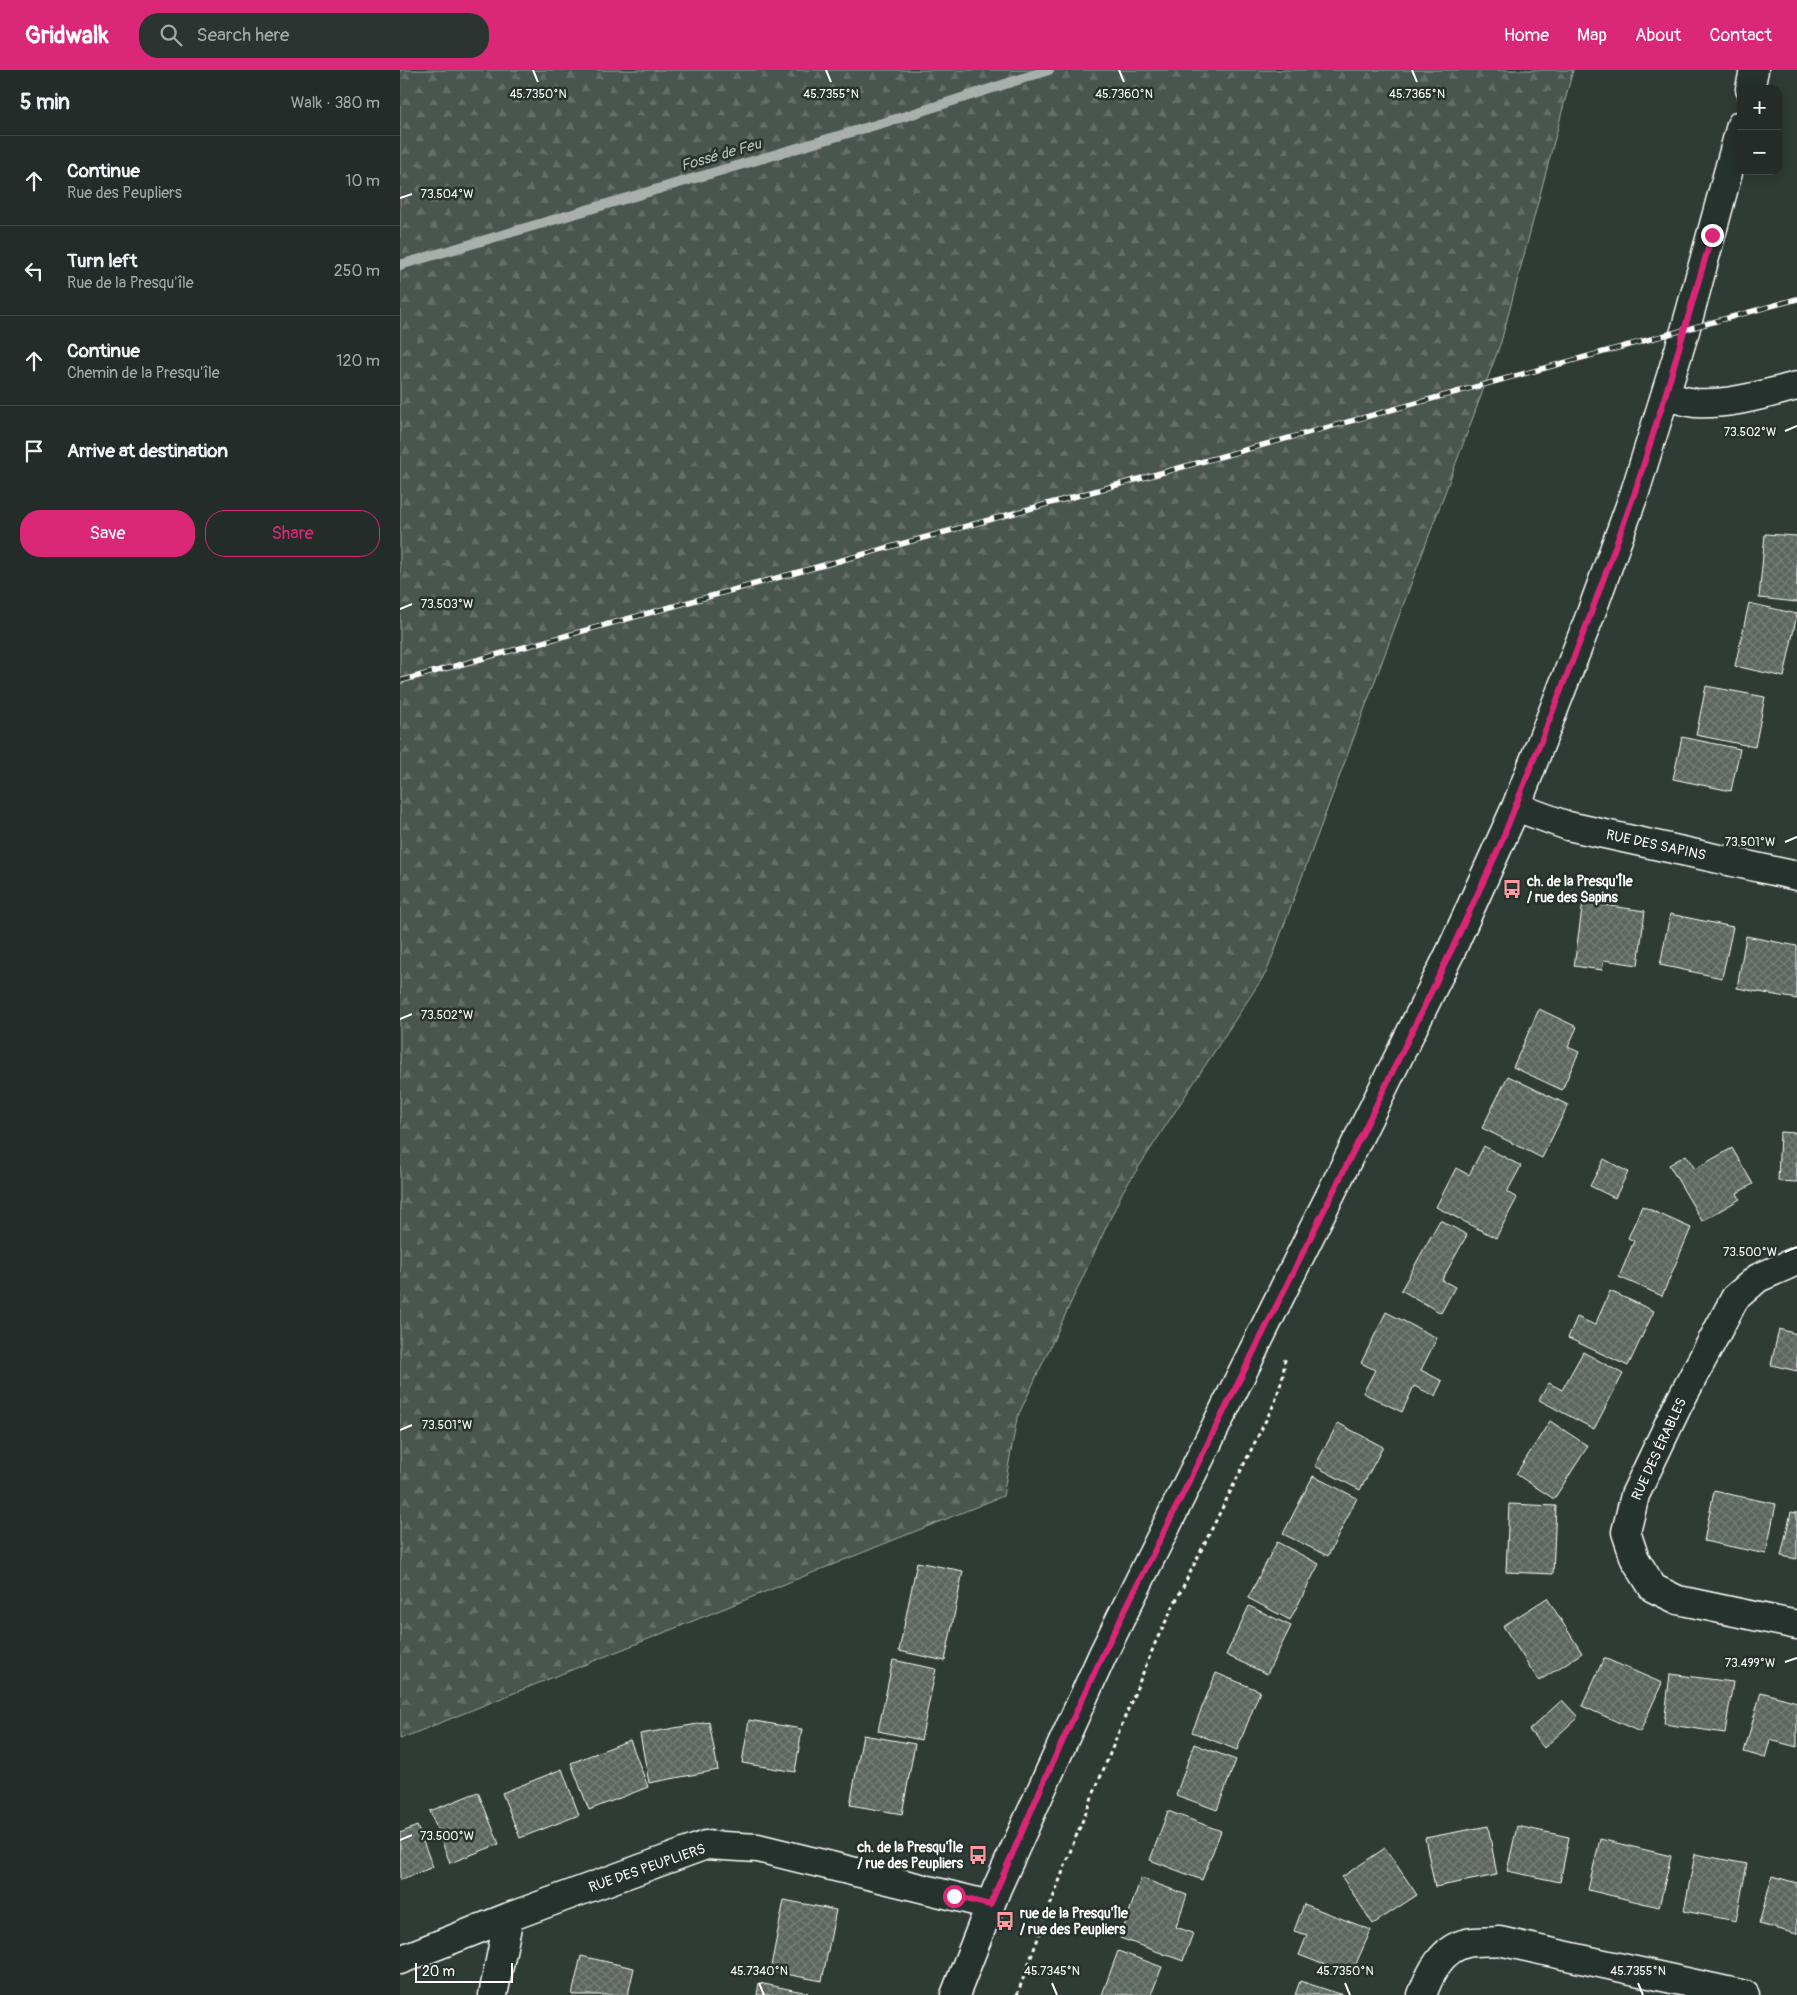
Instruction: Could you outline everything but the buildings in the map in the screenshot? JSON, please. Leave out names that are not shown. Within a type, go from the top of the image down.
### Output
[{"type":"street","points":[[1751,85],[1754,70]]},
{"type":"street","points":[[956,1995],[990,1905],[1045,1779],[1103,1654],[1451,951],[1516,807],[1593,608],[1635,492],[1712,235],[1740,130]]},
{"type":"street","points":[[1665,396],[1694,403],[1713,404],[1759,396],[1797,386]]},
{"type":"street","name":"RUE DES SAPINS","points":[[1516,807],[1568,826],[1797,876]]},
{"type":"street","name":"RUE DES ÉRABLES","points":[[1797,1261],[1758,1278],[1735,1298],[1678,1405],[1635,1495],[1626,1532],[1635,1559],[1653,1588],[1678,1600],[1797,1625]]},
{"type":"street","name":"RUE DES PEUPLIERS","points":[[400,1960],[509,1917],[706,1846],[758,1848],[990,1905]]},
{"type":"street","points":[[493,1995],[509,1917]]},
{"type":"street","points":[[1422,1995],[1442,1956],[1466,1943],[1499,1941],[1745,1995]]},
{"type":"path","points":[[1017,1995],[1072,1844],[1116,1734],[1156,1641],[1275,1402],[1283,1376],[1286,1352]]},
{"type":"green space","points":[[400,70],[1573,70],[1501,342],[1267,971],[1123,1191],[1017,1418],[1003,1496],[400,1739]]},
{"type":"waterway","name":"Fossé de Feu","points":[[400,265],[906,116],[1049,70]]},
{"type":"railway","points":[[400,681],[1797,299]]},
{"type":"place","name":"ch. de la Presqu'Île / rue des Sapins","points":[[1512,889]]},
{"type":"place","name":"ch. de la Presqu'Île / rue des Peupliers","points":[[978,1855]]},
{"type":"place","name":"rue de la Presqu'Île / rue des Peupliers","points":[[1005,1921]]},
{"type":"route","points":[[954,1896],[990,1905],[1045,1779],[1103,1654],[1366,1126],[1493,861],[1556,706],[1635,492],[1685,331],[1712,235]]}]
